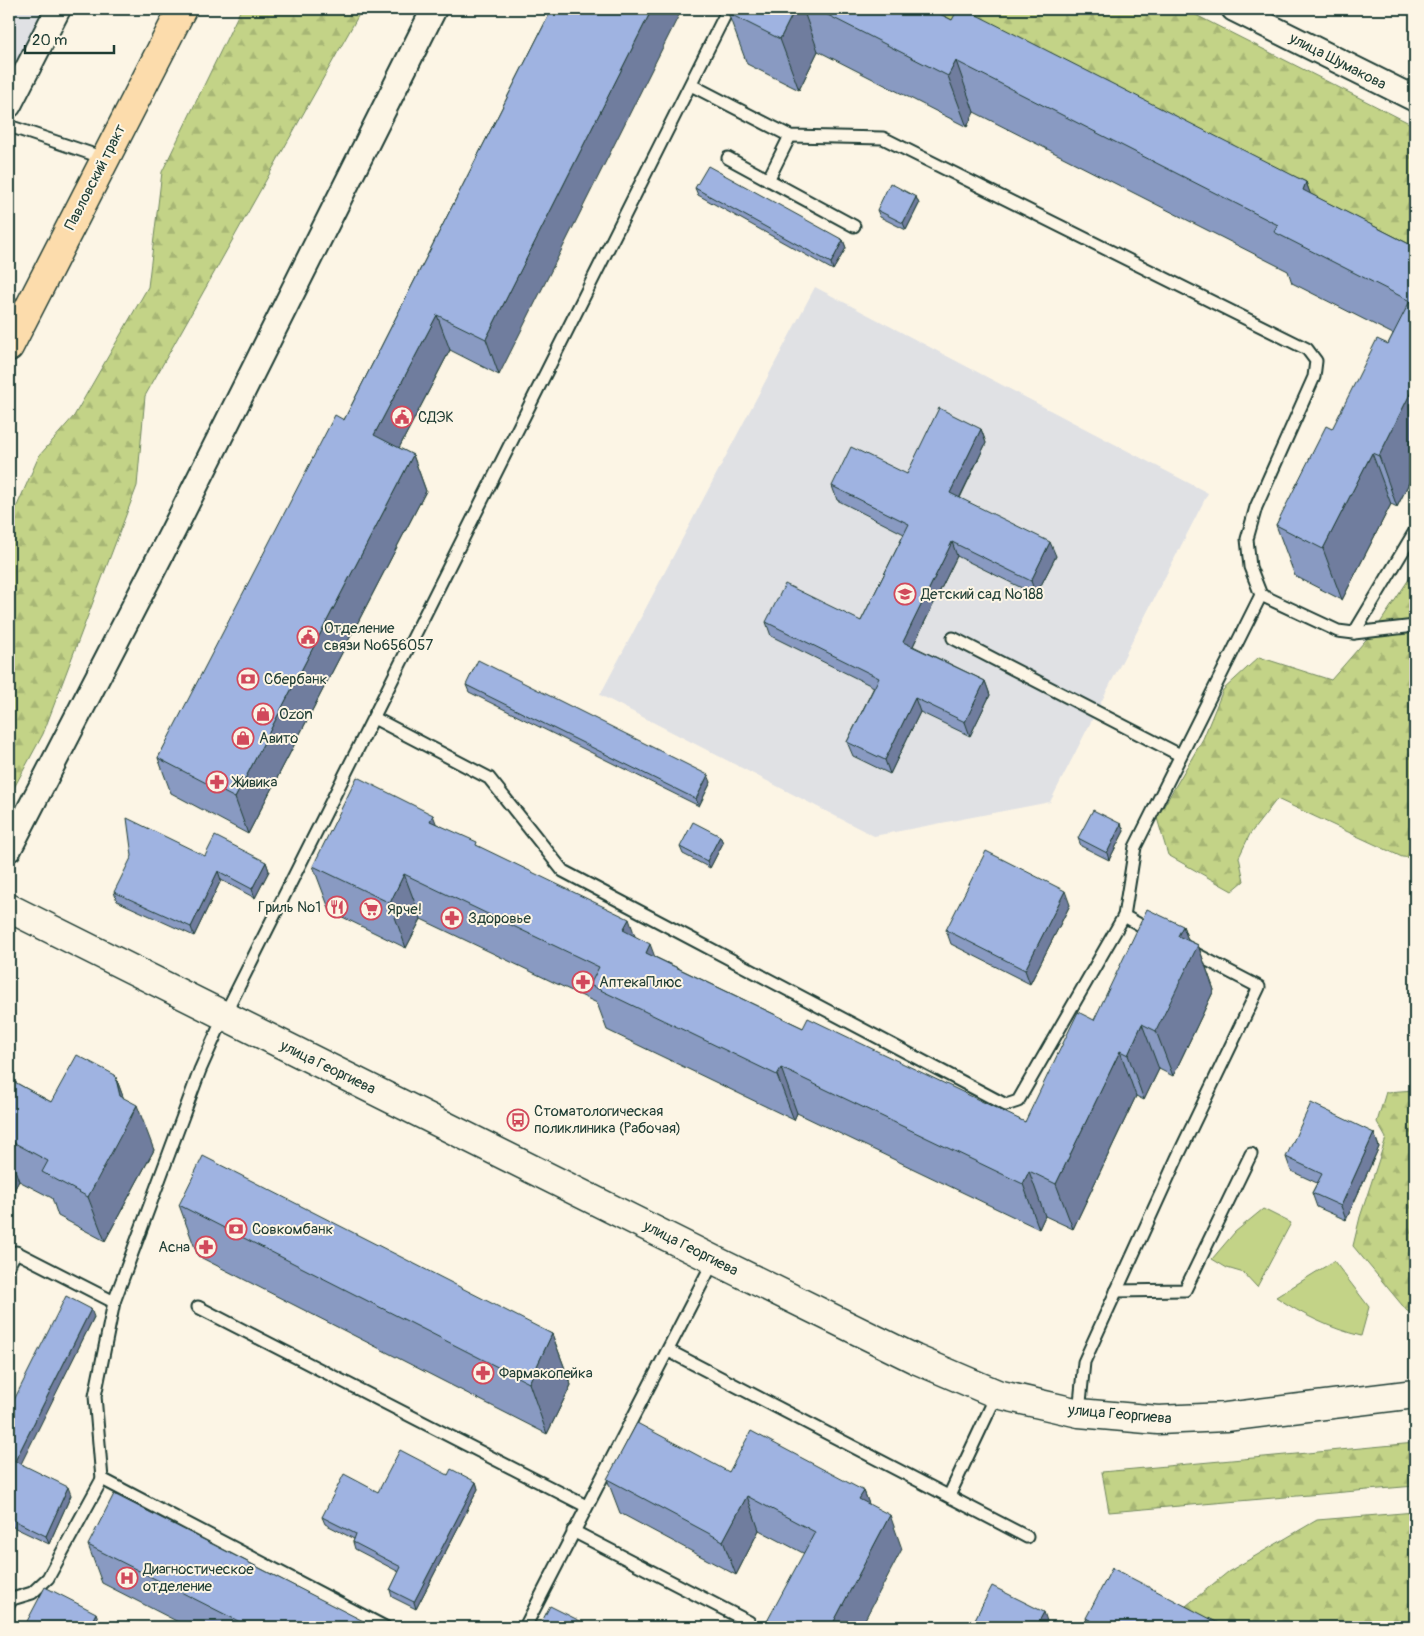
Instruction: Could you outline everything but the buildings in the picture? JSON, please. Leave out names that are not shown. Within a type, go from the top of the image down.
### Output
[{"type":"main road","name":"Павловский тракт","points":[[9,347],[104,158],[182,9]]},
{"type":"street","points":[[9,105],[58,9]]},
{"type":"street","points":[[9,849],[177,522],[434,9]]},
{"type":"street","name":"улица Шумакова","points":[[1234,9],[1415,99]]},
{"type":"street","name":"улица Георгиева","points":[[9,908],[915,1359],[997,1394],[1079,1413],[1158,1420],[1226,1417],[1415,1394]]},
{"type":"lane","points":[[9,1604],[12,1599],[32,1592],[48,1578],[102,1479],[95,1396],[114,1302],[200,1070],[224,1016],[728,9]]},
{"type":"lane","points":[[691,85],[790,136],[883,138],[1307,349],[1316,361],[1314,377],[1256,508],[1248,539],[1250,567],[1261,594],[1338,631],[1354,633],[1415,626]]},
{"type":"lane","points":[[9,126],[104,158]]},
{"type":"lane","points":[[768,180],[790,136]]},
{"type":"lane","points":[[728,158],[854,226]]},
{"type":"lane","points":[[1354,633],[1415,530]]},
{"type":"lane","points":[[374,718],[489,778],[564,871],[1006,1105],[1018,1101],[1124,916],[1135,847],[1261,594]]},
{"type":"lane","points":[[953,638],[1180,755]]},
{"type":"lane","points":[[1124,916],[1158,934]]},
{"type":"lane","points":[[1079,1413],[1084,1362],[1259,987],[1183,947]]},
{"type":"lane","points":[[1116,1290],[1185,1290],[1251,1154]]},
{"type":"lane","points":[[9,1265],[16,1252],[114,1302]]},
{"type":"lane","points":[[525,1627],[586,1506],[669,1351],[714,1260]]},
{"type":"lane","points":[[198,1307],[586,1506]]},
{"type":"lane","points":[[669,1351],[1028,1537]]},
{"type":"lane","points":[[949,1496],[997,1394]]},
{"type":"lane","points":[[102,1479],[385,1627]]},
{"type":"lane","points":[[573,1531],[749,1622],[746,1627]]},
{"type":"shaded area","points":[[9,9],[53,9],[9,95]]},
{"type":"shaded area","name":"Детский сад №188","points":[[815,287],[1208,493],[1050,802],[874,836],[600,695]]},
{"type":"green space","points":[[241,9],[362,9],[145,396],[137,486],[43,734],[9,797],[9,524],[39,456],[74,416],[148,287],[162,172]]},
{"type":"green space","points":[[899,9],[1184,9],[1415,126],[1415,262]]},
{"type":"green space","points":[[1415,570],[1415,858],[1402,857],[1277,799],[1250,834],[1239,857],[1244,881],[1232,891],[1168,855],[1157,818],[1203,739],[1223,690],[1259,657],[1331,680],[1378,626]]},
{"type":"green space","points":[[1415,1090],[1415,1313],[1407,1311],[1353,1246],[1360,1217],[1386,1138],[1377,1122],[1386,1092]]},
{"type":"green space","points":[[1263,1209],[1291,1223],[1257,1287],[1244,1273],[1227,1268],[1212,1259],[1235,1232]]},
{"type":"green space","points":[[1334,1261],[1369,1307],[1361,1336],[1317,1320],[1296,1310],[1276,1297]]},
{"type":"green space","points":[[1415,1443],[1415,1486],[1109,1512],[1102,1472]]},
{"type":"green space","points":[[1415,1512],[1415,1627],[1192,1627],[1176,1614],[1228,1572],[1317,1520]]},
{"type":"place","name":"СДЭК","points":[[402,417]]},
{"type":"place","name":"Детский сад №188","points":[[905,594]]},
{"type":"place","name":"Отделение связи №656057","points":[[308,637]]},
{"type":"place","name":"Сбербанк","points":[[248,679]]},
{"type":"place","name":"Ozon","points":[[263,714]]},
{"type":"place","name":"Авито","points":[[243,738]]},
{"type":"place","name":"Живика","points":[[217,782]]},
{"type":"place","name":"Гриль №1","points":[[337,907]]},
{"type":"place","name":"Ярче!","points":[[371,909]]},
{"type":"place","name":"Здоровье","points":[[452,918]]},
{"type":"place","name":"АптекаПлюс","points":[[583,982]]},
{"type":"place","name":"Стоматологическая поликлиника (Рабочая)","points":[[518,1120]]},
{"type":"place","name":"Совкомбанк","points":[[236,1229]]},
{"type":"place","name":"Асна","points":[[206,1247]]},
{"type":"place","name":"Фармакопейка","points":[[483,1373]]},
{"type":"place","name":"Диагностическое отделение","points":[[127,1578]]}]
